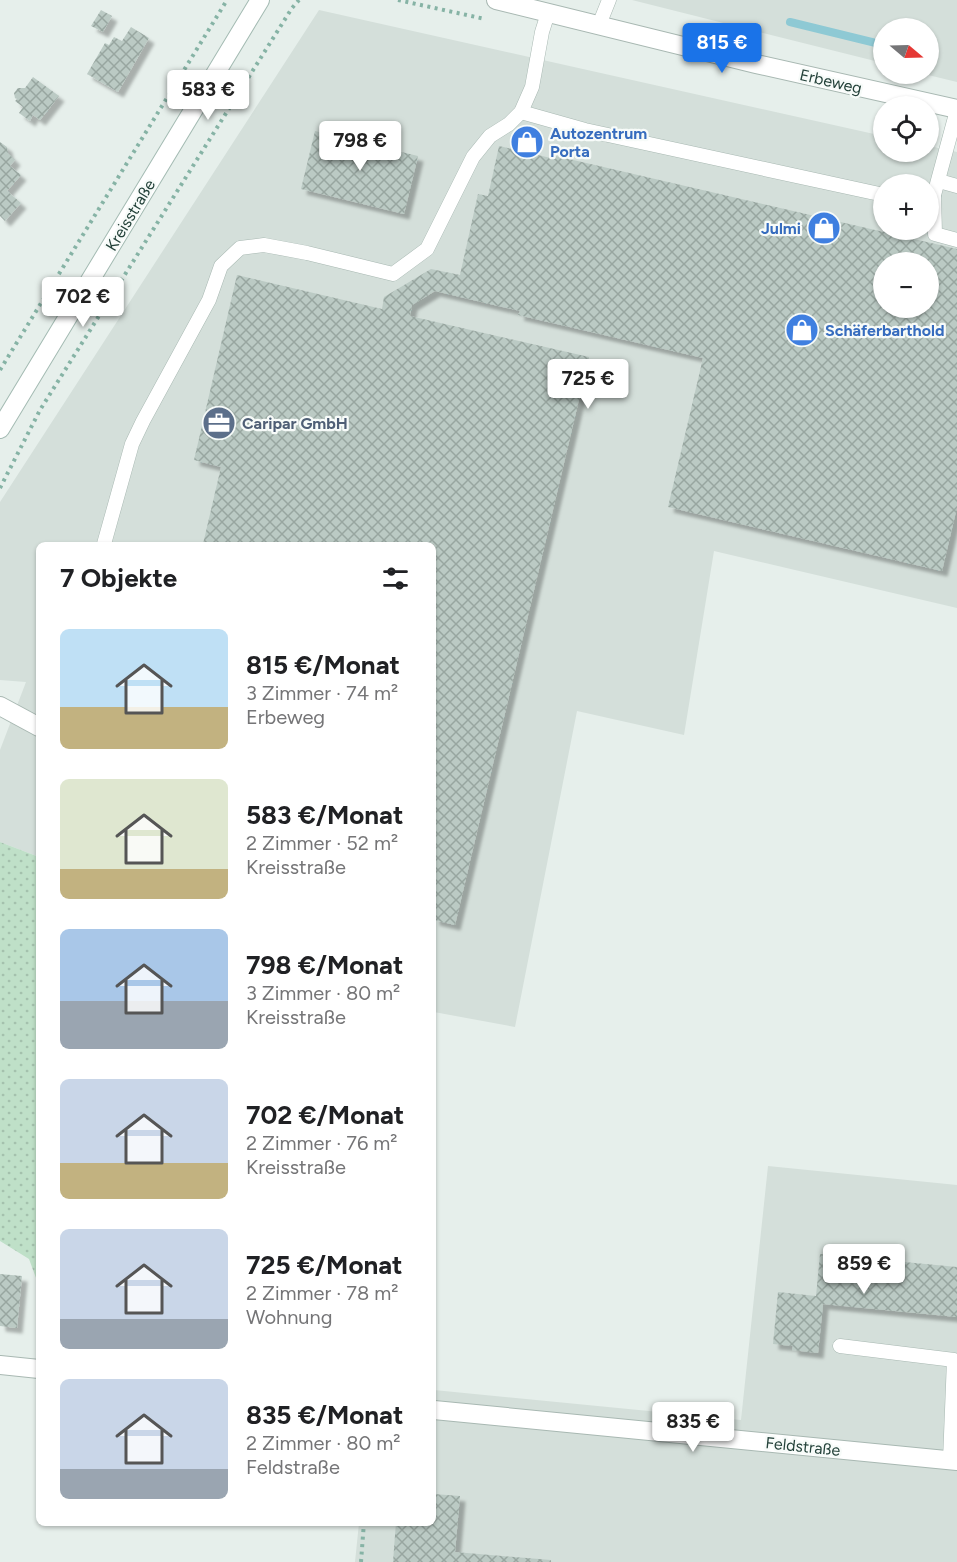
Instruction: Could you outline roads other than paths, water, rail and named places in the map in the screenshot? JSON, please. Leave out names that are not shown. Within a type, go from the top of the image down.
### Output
[{"type":"street","name":"Kreisstraße","points":[[0,429],[260,0]]},
{"type":"street","name":"Erbeweg","points":[[496,0],[767,66],[957,109]]},
{"type":"street","points":[[0,706],[36,726]]},
{"type":"street","points":[[0,1365],[36,1369]]},
{"type":"street","name":"Feldstraße","points":[[436,1410],[953,1460]]},
{"type":"lane","points":[[599,25],[609,0]]},
{"type":"lane","points":[[105,542],[132,444],[208,300],[221,266],[240,248],[264,245],[308,253],[393,274],[427,249],[473,157],[490,136],[509,124],[521,112],[532,87],[542,32],[548,13]]},
{"type":"lane","points":[[957,109],[939,181],[957,186]]},
{"type":"lane","points":[[521,112],[585,130],[873,193]]},
{"type":"lane","points":[[939,235],[957,240]]},
{"type":"lane","points":[[840,1346],[954,1360],[953,1460]]},
{"type":"waterway","points":[[790,22],[873,42]]},
{"type":"place","name":"Autozentrum Porta","points":[[527,142]]},
{"type":"place","name":"Julmi","points":[[824,228]]},
{"type":"place","name":"Schäferbarthold","points":[[802,330]]},
{"type":"place","name":"Caripar GmbH","points":[[219,423]]}]
